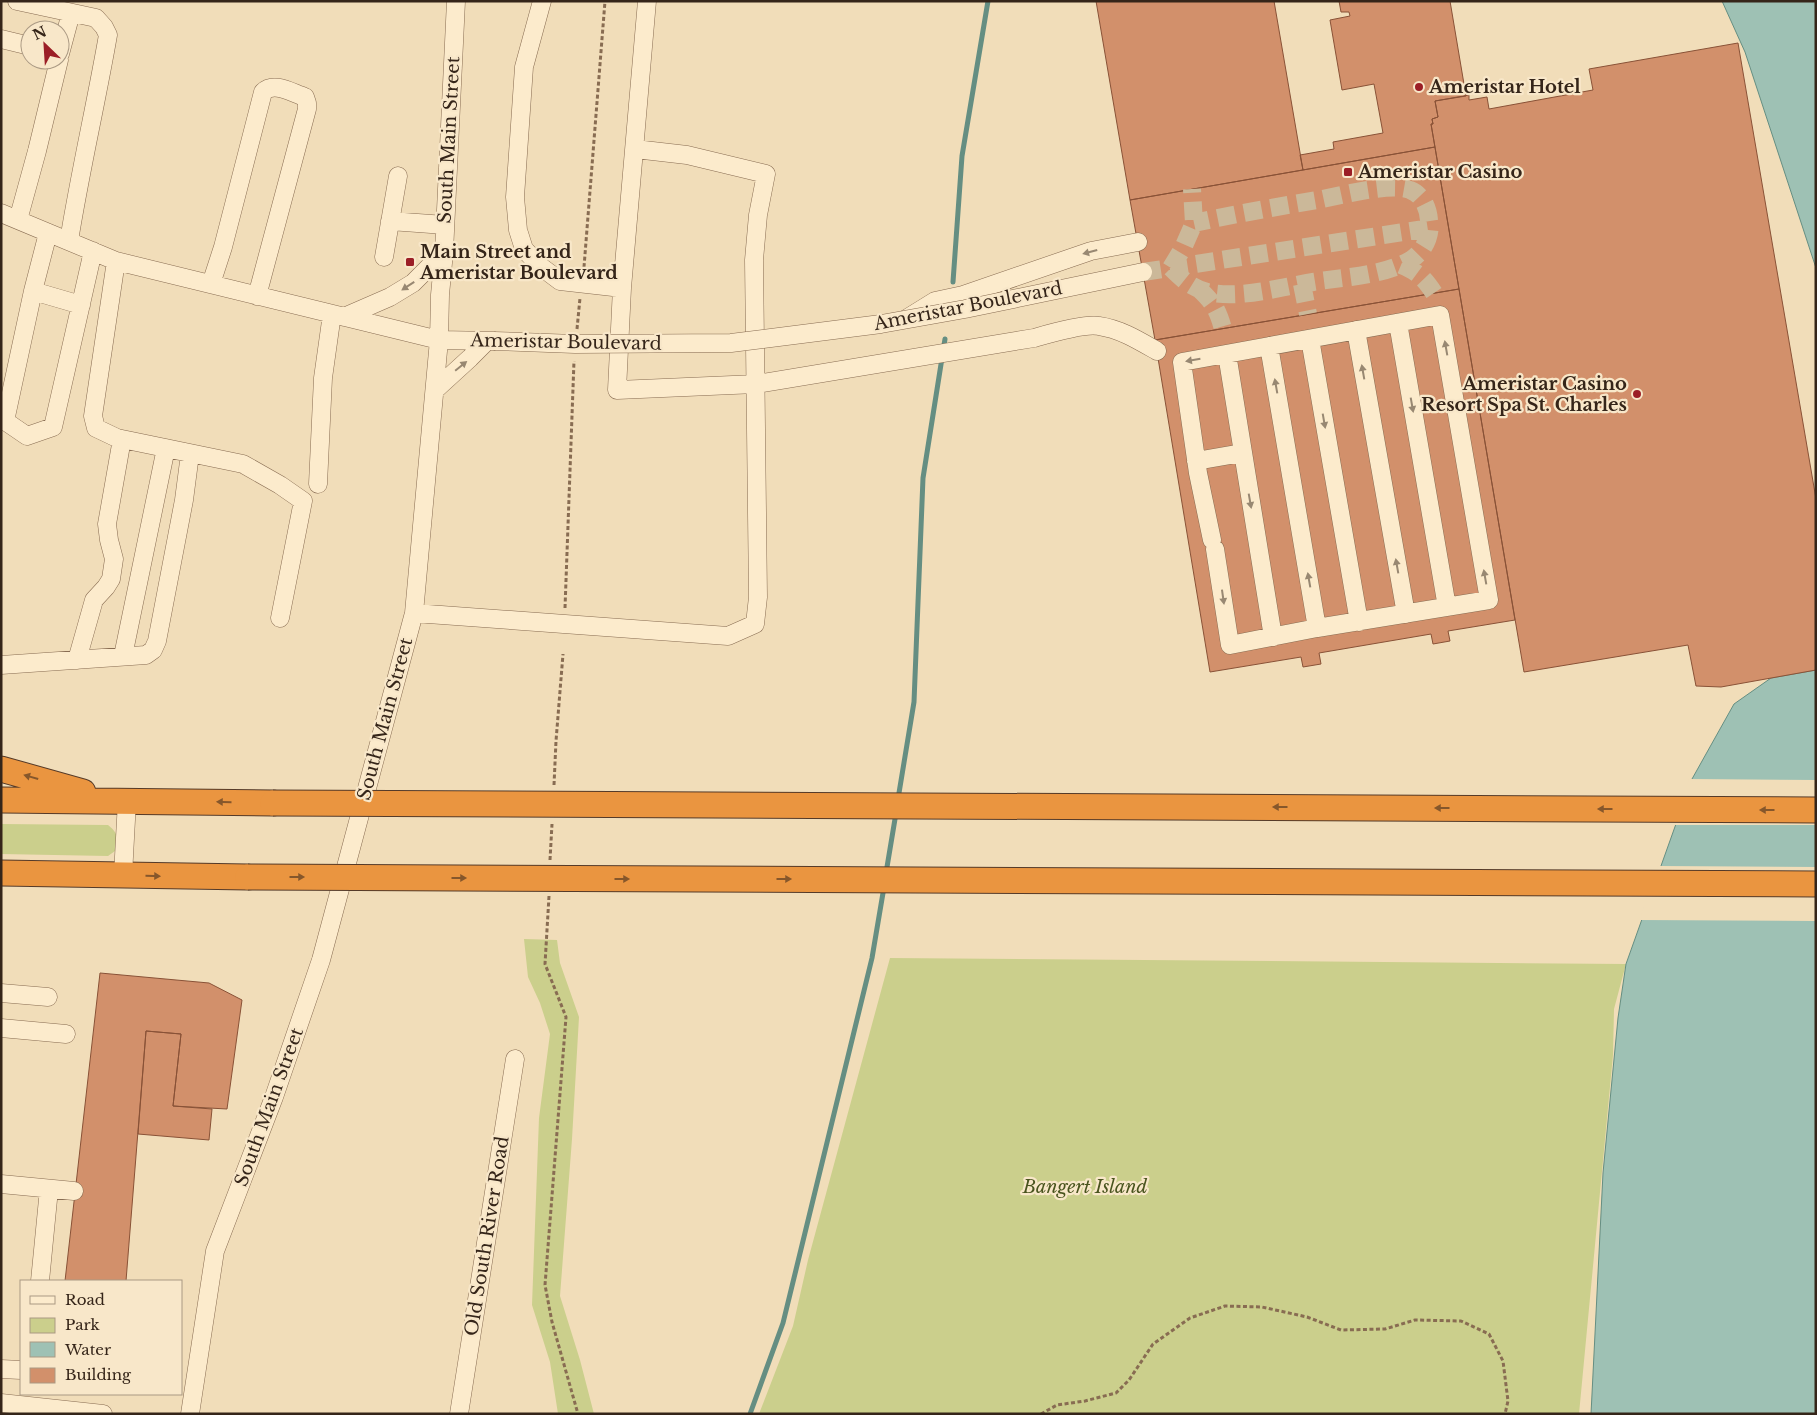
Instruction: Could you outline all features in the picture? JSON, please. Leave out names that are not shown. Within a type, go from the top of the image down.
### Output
[{"type":"highway","points":[[1,769],[119,801]]},
{"type":"highway","points":[[1,800],[273,803],[1816,810]]},
{"type":"highway","points":[[1,873],[248,877],[1816,884]]},
{"type":"highway","points":[[1,891],[87,875]]},
{"type":"street","points":[[17,1],[96,18],[108,35],[96,102],[77,188],[70,241]]},
{"type":"street","name":"South Main Street","points":[[190,1414],[216,1251],[274,1097],[321,960],[414,613],[439,340],[456,1]]},
{"type":"street","points":[[542,1],[524,67],[515,197],[518,230],[524,249],[540,266],[560,281],[622,288]]},
{"type":"street","points":[[647,1],[622,288],[617,390],[756,384],[1034,338],[1059,331],[1098,325],[1126,334],[1156,351]]},
{"type":"street","points":[[69,20],[71,13]]},
{"type":"street","points":[[1,39],[20,44]]},
{"type":"street","points":[[18,220],[57,70]]},
{"type":"street","points":[[212,284],[263,92],[274,87],[305,97],[307,109],[257,296]]},
{"type":"street","points":[[414,613],[728,636],[755,624],[758,597],[754,260],[758,215],[766,174],[687,155],[635,149]]},
{"type":"street","points":[[384,257],[398,176]]},
{"type":"street","name":"Ameristar Boulevard","points":[[1,213],[116,261],[439,340],[575,344],[731,343],[965,309],[1143,272]]},
{"type":"street","points":[[390,221],[445,225]]},
{"type":"street","points":[[48,233],[33,291],[5,421],[27,436],[53,427],[93,251]]},
{"type":"street","points":[[906,319],[935,301],[963,295],[1091,251],[1138,242]]},
{"type":"street","points":[[318,484],[323,378],[338,316],[390,296],[413,283],[444,252]]},
{"type":"street","points":[[116,261],[93,416],[96,428],[122,439],[243,464],[280,485],[303,501],[280,618]]},
{"type":"street","points":[[33,291],[81,305]]},
{"type":"street","points":[[1440,315],[1489,600],[1317,628],[1230,645],[1214,545],[1196,461],[1182,362],[1398,323],[1440,315]]},
{"type":"street","points":[[1398,323],[1447,608]]},
{"type":"street","points":[[1356,330],[1406,614]]},
{"type":"street","points":[[1310,339],[1359,622]]},
{"type":"street","points":[[435,390],[490,341]]},
{"type":"street","points":[[1269,346],[1317,628]]},
{"type":"street","points":[[1227,354],[1273,637]]},
{"type":"street","points":[[77,660],[94,600],[111,579],[114,559],[107,524],[122,439]]},
{"type":"street","points":[[123,656],[166,448]]},
{"type":"street","points":[[1196,461],[1242,453]]},
{"type":"street","points":[[1,665],[146,654],[153,650],[157,641],[184,500],[190,454]]},
{"type":"street","points":[[119,801],[122,875]]},
{"type":"street","points":[[1,993],[48,997]]},
{"type":"street","points":[[1,1028],[66,1034]]},
{"type":"street","name":"Old South River Road","points":[[459,1414],[515,1059]]},
{"type":"street","points":[[1,1184],[74,1191]]},
{"type":"street","points":[[40,1280],[50,1189]]},
{"type":"street","points":[[1,1369],[20,1370]]},
{"type":"street","points":[[1,1403],[103,1414]]},
{"type":"path","points":[[565,608],[575,344],[582,284],[605,1]]},
{"type":"path","points":[[554,792],[563,654]]},
{"type":"path","points":[[550,868],[552,820]]},
{"type":"path","points":[[549,888],[545,964],[566,1018],[545,1285],[552,1322],[578,1414]]},
{"type":"path","points":[[1041,1414],[1057,1405],[1085,1401],[1116,1393],[1129,1380],[1154,1344],[1190,1318],[1225,1306],[1262,1307],[1307,1317],[1340,1330],[1385,1329],[1416,1320],[1462,1321],[1489,1334],[1503,1361],[1508,1400],[1505,1414]]},
{"type":"green space","points":[[1,824],[108,825],[117,836],[117,843],[115,851],[108,856],[1,854]]},
{"type":"green space","points":[[524,939],[557,940],[560,963],[579,1017],[560,1296],[594,1414],[558,1414],[550,1362],[532,1305],[539,1118],[550,1034],[540,1003],[528,977]]},
{"type":"green space","name":"Bangert Island","points":[[890,958],[1626,964],[1614,1009],[1613,1055],[1579,1414],[759,1414],[793,1326],[808,1260]]},
{"type":"water","points":[[1722,1],[1816,1],[1816,268],[1745,52]]},
{"type":"water","points":[[1816,670],[1816,1414],[1591,1414],[1603,1173],[1618,1018],[1626,964],[1692,779],[1734,704],[1771,678]]},
{"type":"pier","points":[[1689,779],[1816,780],[1816,825],[1673,825]]},
{"type":"pier","points":[[1658,866],[1816,867],[1816,921],[1639,920]]},
{"type":"building","points":[[1096,1],[1274,1],[1303,170],[1130,200]]},
{"type":"building","name":"Ameristar Hotel","points":[[1339,1],[1450,1],[1466,96],[1435,101],[1438,117],[1432,119],[1433,124],[1431,124],[1435,147],[1303,170],[1300,155],[1334,149],[1333,142],[1383,133],[1374,84],[1342,90],[1330,20],[1350,16],[1349,12],[1341,12]]},
{"type":"building","name":"Ameristar Casino Resort Spa St. Charles","points":[[1738,43],[1816,499],[1816,670],[1721,687],[1696,686],[1688,645],[1524,672],[1431,124],[1433,124],[1432,119],[1438,117],[1435,101],[1469,95],[1469,100],[1487,97],[1489,109],[1593,90],[1589,69]]},
{"type":"building","points":[[1435,147],[1459,289],[1155,340],[1130,200]]},
{"type":"building","points":[[1459,289],[1515,620],[1448,631],[1450,641],[1433,644],[1431,634],[1319,653],[1321,664],[1303,667],[1301,657],[1210,672],[1155,340]]},
{"type":"building","points":[[100,973],[209,983],[242,1000],[227,1109],[173,1106],[181,1034],[146,1031],[126,1280],[65,1280]]},
{"type":"building","points":[[146,1031],[181,1034],[173,1106],[212,1109],[209,1140],[138,1134]]},
{"type":"waterway","points":[[953,282],[962,156],[988,1]]},
{"type":"waterway","points":[[898,799],[914,702],[923,478],[945,339]]},
{"type":"waterway","points":[[886,873],[896,813]]},
{"type":"waterway","points":[[750,1414],[783,1323],[872,958],[884,887]]},
{"type":"tunnel","points":[[1171,268],[1194,287],[1206,292],[1224,294],[1250,293],[1364,275],[1389,269],[1412,259],[1420,252],[1426,242],[1430,226],[1426,207],[1418,195],[1415,192],[1401,188],[1365,190],[1194,223]]},
{"type":"tunnel","points":[[1171,268],[1183,248],[1194,223],[1192,189]]},
{"type":"tunnel","points":[[1143,272],[1430,228]]},
{"type":"tunnel","points":[[1401,265],[1420,276],[1434,293]]},
{"type":"tunnel","points":[[1302,284],[1308,314]]},
{"type":"tunnel","points":[[1199,289],[1214,307],[1223,329]]},
{"type":"place","name":"Ameristar Hotel","points":[[1419,87]]},
{"type":"place","name":"Ameristar Casino","points":[[1348,172]]},
{"type":"place","name":"Main Street and Ameristar Boulevard","points":[[410,262]]},
{"type":"place","name":"Ameristar Casino Resort Spa St. Charles","points":[[1637,394]]}]
